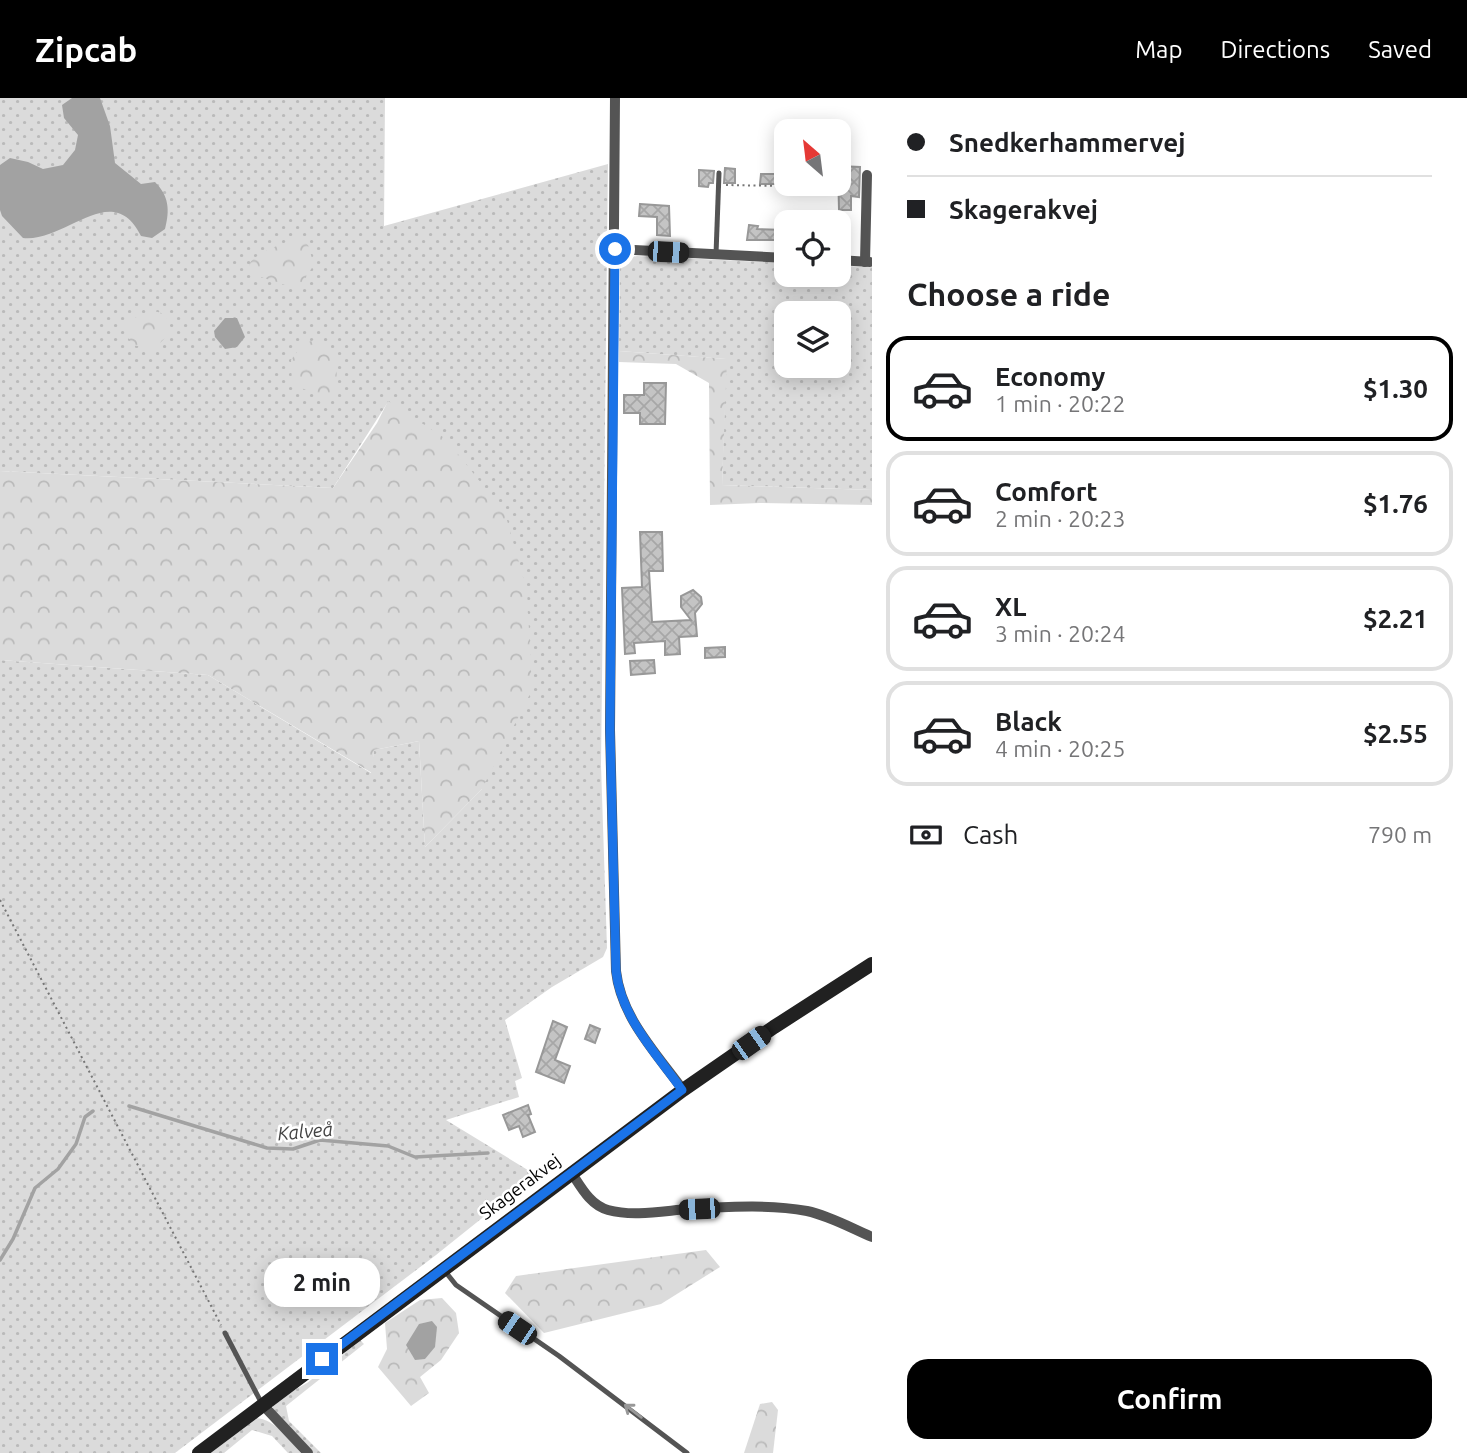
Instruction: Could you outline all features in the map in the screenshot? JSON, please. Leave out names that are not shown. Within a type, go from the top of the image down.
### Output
[{"type":"street","points":[[615,98],[610,730],[616,971],[621,997],[628,1014],[682,1090]]},
{"type":"street","points":[[851,261],[869,262],[867,174]]},
{"type":"street","points":[[615,249],[774,257]]},
{"type":"street","name":"Skagerakvej","points":[[199,1453],[682,1090],[872,964]]},
{"type":"street","points":[[571,1172],[588,1197],[606,1210],[624,1213],[724,1207],[790,1209],[830,1218],[872,1237]]},
{"type":"street","points":[[262,1404],[309,1453]]},
{"type":"lane","points":[[716,254],[719,173]]},
{"type":"lane","points":[[443,1269],[456,1285],[559,1356],[687,1453]]},
{"type":"lane","points":[[225,1333],[262,1404]]},
{"type":"path","points":[[718,185],[774,186]]},
{"type":"path","points":[[0,900],[225,1333]]},
{"type":"green space","points":[[0,98],[385,98],[384,226],[608,164],[601,765],[607,948],[603,957],[552,987],[505,1020],[522,1078],[515,1081],[519,1097],[446,1120],[536,1175],[436,1255],[175,1453],[0,1453],[0,660],[208,675],[371,773],[374,750],[419,741],[425,847],[482,789],[388,402],[333,488],[0,471]]},
{"type":"green space","points":[[298,237],[308,245],[314,265],[297,289],[252,274],[250,264],[253,259]]},
{"type":"green space","points":[[637,256],[774,262],[774,287],[851,287],[851,266],[872,267],[872,490],[722,485],[726,359],[619,351],[620,264],[624,259]]},
{"type":"green space","points":[[154,311],[165,314],[172,331],[154,349],[132,345],[125,331],[128,320]]},
{"type":"green space","points":[[320,338],[331,349],[337,369],[335,392],[327,399],[292,384],[291,360],[303,344]]},
{"type":"green space","points":[[619,351],[727,359],[722,485],[872,490],[872,505],[710,505],[709,383],[676,364],[619,362]]},
{"type":"green space","points":[[388,401],[446,439],[505,513],[527,591],[532,690],[482,789],[425,847],[419,741],[374,750],[372,773],[208,675],[0,660],[0,471],[333,488],[377,423]]},
{"type":"green space","points":[[706,1250],[720,1267],[661,1304],[544,1333],[505,1293],[516,1276]]},
{"type":"green space","points":[[442,1298],[456,1313],[459,1333],[441,1360],[420,1377],[429,1393],[411,1406],[378,1367],[387,1349],[385,1323],[420,1300]]},
{"type":"green space","points":[[358,1338],[364,1344],[286,1406],[289,1421],[321,1453],[312,1453],[273,1409],[273,1402],[307,1383],[342,1356]]},
{"type":"green space","points":[[772,1402],[778,1410],[773,1453],[744,1453],[760,1404]]},
{"type":"green space","points":[[256,1418],[275,1426],[301,1453],[288,1453],[272,1436],[252,1430],[224,1453],[210,1453]]},
{"type":"shaded area","points":[[72,98],[100,98],[110,126],[115,163],[141,184],[155,182],[166,198],[168,216],[165,229],[152,238],[141,236],[129,220],[116,213],[102,212],[56,232],[23,238],[2,216],[0,165],[10,158],[43,169],[63,165],[75,150],[78,135],[64,118],[62,105]]},
{"type":"shaded area","points":[[225,318],[237,318],[245,337],[237,347],[225,349],[215,337],[214,331]]},
{"type":"shaded area","points":[[432,1321],[437,1327],[435,1347],[425,1359],[415,1360],[406,1345],[419,1324]]},
{"type":"building","points":[[851,167],[860,167],[859,197],[851,196]]},
{"type":"building","points":[[725,168],[735,169],[735,183],[724,183]]},
{"type":"building","points":[[699,170],[714,171],[713,183],[709,183],[708,187],[699,186]]},
{"type":"building","points":[[761,174],[774,174],[774,184],[760,184]]},
{"type":"building","points":[[839,196],[851,196],[851,210],[839,210]]},
{"type":"building","points":[[640,204],[669,206],[670,236],[657,235],[657,217],[639,216]]},
{"type":"building","points":[[749,225],[758,226],[757,229],[774,230],[774,240],[747,240]]},
{"type":"building","points":[[644,383],[666,383],[665,424],[640,424],[640,413],[624,413],[624,395],[644,395]]},
{"type":"building","points":[[640,532],[662,532],[663,571],[649,571],[652,622],[691,620],[681,607],[681,596],[693,590],[701,597],[702,604],[695,613],[697,636],[679,637],[680,654],[665,655],[665,641],[634,643],[635,653],[625,654],[622,588],[642,587]]},
{"type":"building","points":[[725,647],[725,657],[705,658],[705,648]]},
{"type":"building","points":[[654,660],[655,673],[631,675],[630,661]]},
{"type":"building","points":[[553,1021],[567,1027],[555,1060],[570,1066],[564,1083],[536,1072]]},
{"type":"building","points":[[590,1025],[600,1029],[595,1043],[585,1039]]},
{"type":"building","points":[[528,1105],[531,1114],[528,1115],[535,1132],[523,1137],[519,1126],[509,1130],[503,1115]]},
{"type":"waterway","name":"Kalveå","points":[[129,1106],[267,1148],[293,1149],[320,1140],[388,1146],[415,1157],[488,1153]]},
{"type":"waterway","name":"Kalveå","points":[[0,1260],[13,1239],[35,1188],[58,1169],[76,1144],[85,1117],[93,1111]]},
{"type":"route","points":[[322,1359],[682,1090],[628,1014],[621,997],[616,971],[610,730],[615,249]]}]
